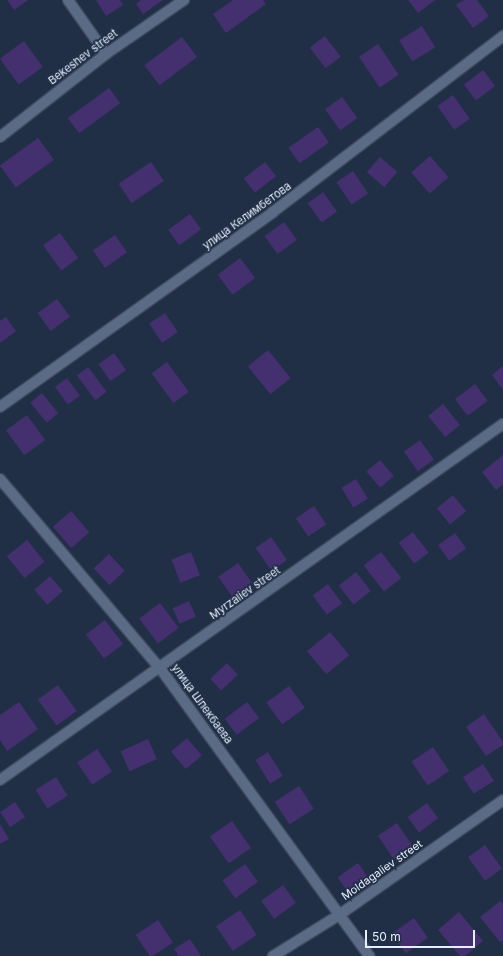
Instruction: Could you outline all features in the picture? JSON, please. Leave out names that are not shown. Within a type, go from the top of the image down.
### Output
[{"type":"street","points":[[68,0],[106,54]]},
{"type":"street","name":"Bekeshev street","points":[[0,137],[106,54],[184,0]]},
{"type":"street","name":"улица Келимбетова","points":[[0,408],[273,212],[503,36]]},
{"type":"street","name":"Myrzaliev street","points":[[0,780],[503,424]]},
{"type":"street","name":"улица Шпекбаева","points":[[0,479],[160,668],[369,956]]},
{"type":"street","name":"Moldagaliev street","points":[[273,956],[339,915],[503,800]]},
{"type":"building","points":[[7,0],[28,0],[14,10]]},
{"type":"building","points":[[96,0],[120,0],[123,5],[106,16]]},
{"type":"building","points":[[141,0],[163,0],[143,14],[136,4]]},
{"type":"building","points":[[233,0],[263,0],[266,4],[226,33],[213,14]]},
{"type":"building","points":[[408,0],[435,0],[418,13]]},
{"type":"building","points":[[464,0],[477,0],[489,16],[473,28],[456,5]]},
{"type":"building","points":[[422,26],[435,47],[412,62],[399,40]]},
{"type":"building","points":[[325,36],[341,57],[325,68],[310,47]]},
{"type":"building","points":[[182,37],[197,57],[160,85],[144,65]]},
{"type":"building","points":[[24,41],[43,67],[19,85],[0,58]]},
{"type":"building","points":[[378,44],[399,75],[380,88],[359,57]]},
{"type":"building","points":[[483,70],[495,86],[476,100],[464,84]]},
{"type":"building","points":[[109,88],[120,103],[79,133],[68,118]]},
{"type":"building","points":[[453,95],[470,119],[454,130],[437,106]]},
{"type":"building","points":[[342,97],[357,118],[340,130],[325,109]]},
{"type":"building","points":[[318,127],[329,143],[299,163],[289,148]]},
{"type":"building","points":[[38,138],[54,160],[16,187],[0,166]]},
{"type":"building","points":[[430,156],[448,177],[430,194],[411,172]]},
{"type":"building","points":[[380,157],[397,172],[384,187],[367,172]]},
{"type":"building","points":[[151,162],[164,181],[132,203],[119,184]]},
{"type":"building","points":[[265,162],[276,176],[255,193],[244,179]]},
{"type":"building","points":[[353,171],[368,193],[352,205],[336,182]]},
{"type":"building","points":[[323,192],[337,211],[322,223],[308,203]]},
{"type":"building","points":[[190,214],[201,229],[179,245],[168,230]]},
{"type":"building","points":[[284,222],[297,240],[278,254],[265,236]]},
{"type":"building","points":[[60,233],[78,258],[61,270],[43,245]]},
{"type":"building","points":[[115,235],[127,252],[105,268],[93,250]]},
{"type":"building","points":[[240,258],[255,278],[233,295],[218,275]]},
{"type":"building","points":[[57,299],[70,317],[51,331],[38,313]]},
{"type":"building","points":[[165,313],[178,332],[162,343],[149,324]]},
{"type":"building","points":[[6,317],[16,331],[0,343],[0,321]]},
{"type":"building","points":[[268,350],[291,378],[270,394],[248,366]]},
{"type":"building","points":[[114,353],[126,370],[110,381],[98,364]]},
{"type":"building","points":[[167,362],[189,392],[173,403],[152,373]]},
{"type":"building","points":[[503,366],[503,390],[492,375]]},
{"type":"building","points":[[88,367],[107,392],[95,400],[77,375]]},
{"type":"building","points":[[67,378],[80,396],[68,405],[55,387]]},
{"type":"building","points":[[475,384],[488,401],[468,416],[455,399]]},
{"type":"building","points":[[42,393],[58,413],[47,423],[30,402]]},
{"type":"building","points":[[443,404],[460,425],[445,437],[428,416]]},
{"type":"building","points":[[27,415],[45,440],[24,455],[6,430]]},
{"type":"building","points":[[420,440],[434,459],[418,471],[404,452]]},
{"type":"building","points":[[503,455],[503,484],[496,490],[482,472]]},
{"type":"building","points":[[380,460],[394,476],[380,488],[366,472]]},
{"type":"building","points":[[356,479],[368,499],[353,507],[341,488]]},
{"type":"building","points":[[453,495],[466,511],[450,525],[437,508]]},
{"type":"building","points":[[314,506],[326,524],[308,537],[296,518]]},
{"type":"building","points":[[71,511],[89,532],[71,548],[53,527]]},
{"type":"building","points":[[413,532],[429,553],[414,564],[399,543]]},
{"type":"building","points":[[455,533],[466,548],[449,561],[438,545]]},
{"type":"building","points":[[271,537],[287,560],[271,571],[255,548]]},
{"type":"building","points":[[27,540],[45,562],[24,578],[7,556]]},
{"type":"building","points":[[191,552],[200,575],[180,583],[171,560]]},
{"type":"building","points":[[381,552],[401,578],[384,592],[364,566]]},
{"type":"building","points":[[109,554],[125,571],[109,585],[94,568]]},
{"type":"building","points":[[238,563],[252,583],[232,596],[218,577]]},
{"type":"building","points":[[356,572],[371,591],[353,604],[339,586]]},
{"type":"building","points":[[50,576],[63,591],[47,605],[34,590]]},
{"type":"building","points":[[328,584],[342,603],[327,615],[313,595]]},
{"type":"building","points":[[189,601],[196,617],[179,624],[173,608]]},
{"type":"building","points":[[160,603],[179,628],[158,643],[139,619]]},
{"type":"building","points":[[105,620],[123,644],[104,658],[86,634]]},
{"type":"building","points":[[330,632],[349,655],[326,674],[307,651]]},
{"type":"building","points":[[227,663],[238,675],[221,690],[210,679]]},
{"type":"building","points":[[58,685],[77,711],[57,726],[38,700]]},
{"type":"building","points":[[289,686],[305,708],[282,724],[266,702]]},
{"type":"building","points":[[19,702],[38,729],[7,751],[0,740],[0,715]]},
{"type":"building","points":[[247,702],[259,718],[237,735],[225,719]]},
{"type":"building","points":[[484,714],[503,742],[503,745],[486,756],[466,727]]},
{"type":"building","points":[[187,738],[202,756],[186,769],[171,751]]},
{"type":"building","points":[[148,739],[157,759],[130,771],[121,751]]},
{"type":"building","points":[[433,747],[449,771],[428,786],[411,762]]},
{"type":"building","points":[[97,749],[112,771],[92,785],[77,762]]},
{"type":"building","points":[[268,752],[283,776],[270,784],[255,760]]},
{"type":"building","points":[[483,764],[494,781],[474,794],[463,777]]},
{"type":"building","points":[[56,777],[68,796],[47,808],[36,790]]},
{"type":"building","points":[[299,786],[314,809],[289,824],[275,802]]},
{"type":"building","points":[[15,802],[25,817],[10,827],[0,812]]},
{"type":"building","points":[[427,803],[438,818],[419,832],[408,817]]},
{"type":"building","points":[[232,821],[251,848],[229,864],[210,836]]},
{"type":"building","points":[[397,823],[413,847],[394,860],[378,836]]},
{"type":"building","points":[[0,824],[9,839],[0,844]]},
{"type":"building","points":[[485,845],[502,868],[485,881],[468,857]]},
{"type":"building","points":[[358,863],[367,876],[347,890],[338,877]]},
{"type":"building","points":[[245,864],[258,882],[235,898],[222,880]]},
{"type":"building","points":[[283,885],[296,903],[274,919],[261,901]]},
{"type":"building","points":[[500,901],[503,904],[503,940],[500,942],[480,917]]},
{"type":"building","points":[[240,910],[257,935],[233,951],[216,926]]},
{"type":"building","points":[[459,912],[483,941],[465,956],[460,956],[438,930]]},
{"type":"building","points":[[414,918],[428,938],[406,953],[392,933]]},
{"type":"building","points":[[158,920],[173,942],[153,956],[150,956],[136,935]]},
{"type":"building","points":[[190,939],[201,956],[179,956],[174,949]]}]
